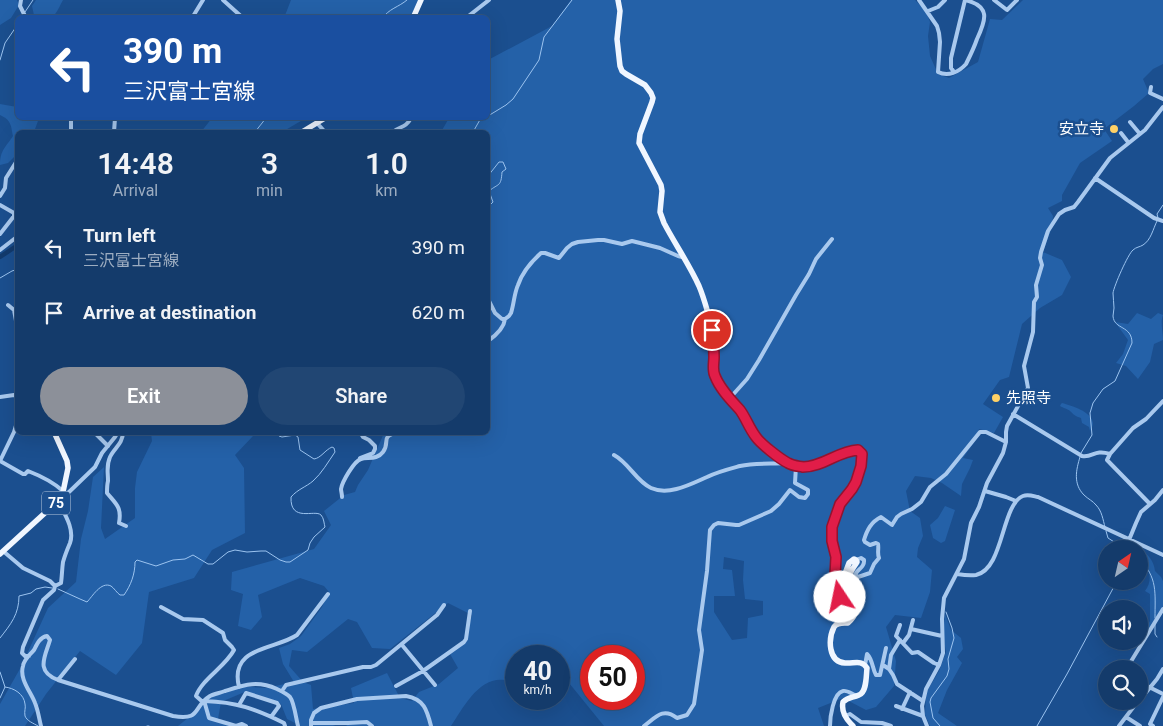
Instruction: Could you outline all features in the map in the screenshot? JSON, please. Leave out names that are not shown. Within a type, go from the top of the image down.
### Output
[{"type":"main road","points":[[414,15],[421,0]]},
{"type":"main road","points":[[618,0],[620,11],[617,39],[620,66],[622,71],[645,84],[653,98],[640,134],[640,143],[661,185],[660,212],[664,223],[699,287],[712,330],[714,375],[742,413],[756,438],[788,463],[796,466],[812,466],[852,450],[861,452],[861,466],[856,482],[840,504],[832,527],[832,541],[836,557],[835,576],[840,593],[838,606],[841,609],[846,606],[849,589],[843,576],[849,563],[854,559],[856,564],[850,579],[862,590],[863,596],[852,620],[848,623],[836,625],[829,646],[834,656],[840,662],[860,662],[867,668],[865,687],[862,693],[843,702],[843,712],[853,726]]},
{"type":"main road","points":[[305,130],[322,120]]},
{"type":"main road","name":"75","points":[[1,551],[60,497],[68,472],[68,463],[55,435]]},
{"type":"street","points":[[21,0],[20,6],[24,15]]},
{"type":"street","points":[[194,15],[203,0]]},
{"type":"street","points":[[223,0],[240,15]]},
{"type":"street","points":[[470,15],[488,0]]},
{"type":"street","points":[[919,0],[937,26],[940,42],[938,72],[944,75],[954,72],[961,69],[966,64],[984,25],[983,12],[977,4],[965,0],[952,58],[951,68],[954,72]]},
{"type":"street","points":[[928,11],[938,7],[945,0]]},
{"type":"street","points":[[994,0],[1000,2],[1008,10],[1017,0]]},
{"type":"street","points":[[1151,88],[1150,93],[1163,100]]},
{"type":"street","points":[[927,726],[923,716],[923,701],[926,689],[940,665],[943,653],[944,598],[964,559],[971,523],[985,491],[986,483],[1000,461],[1006,442],[1007,426],[1028,388],[1024,366],[1033,332],[1034,302],[1037,297],[1036,285],[1042,265],[1040,258],[1044,241],[1048,231],[1060,214],[1074,207],[1110,158],[1145,130],[1163,107]]},
{"type":"street","points":[[396,130],[407,124],[410,120]]},
{"type":"street","points":[[1130,122],[1140,134]]},
{"type":"street","points":[[317,123],[323,130]]},
{"type":"street","points":[[1121,133],[1128,142]]},
{"type":"street","points":[[0,196],[5,188],[6,178],[15,164]]},
{"type":"street","points":[[1091,173],[1154,218],[1163,221]]},
{"type":"street","points":[[0,205],[14,213],[14,216],[0,234]]},
{"type":"street","points":[[0,250],[15,238]]},
{"type":"street","points":[[730,398],[759,360],[816,259],[832,239]]},
{"type":"street","points":[[490,339],[497,333],[511,312],[521,277],[541,253],[559,258],[572,244],[604,240],[622,244],[632,241],[682,256]]},
{"type":"street","points":[[490,303],[495,314],[505,319]]},
{"type":"street","points":[[8,305],[14,310],[15,316]]},
{"type":"street","points":[[0,397],[15,395]]},
{"type":"street","points":[[1150,504],[1107,460],[1132,428],[1146,419],[1163,401]]},
{"type":"street","points":[[1013,414],[1082,456],[1087,457],[1100,452],[1110,454]]},
{"type":"street","points":[[15,429],[0,461],[23,474],[28,472],[55,484],[70,526],[70,542],[66,548],[62,565],[61,583],[55,586],[54,590],[42,603],[23,647],[22,653],[25,656],[29,656]]},
{"type":"street","points":[[856,560],[861,558],[864,560],[864,564],[855,575],[858,577],[870,573],[879,558],[877,554],[878,544],[870,545],[864,540],[872,523],[882,517],[892,525],[901,514],[916,507],[930,486],[946,474],[980,432],[986,432],[1006,442]]},
{"type":"street","points":[[97,435],[108,446]]},
{"type":"street","points":[[60,497],[69,492],[95,467],[102,453],[116,435]]},
{"type":"street","points":[[123,435],[120,443],[110,455],[107,466],[107,493],[119,507],[119,523],[126,526]]},
{"type":"street","points":[[342,496],[341,488],[344,481],[357,461],[375,449],[375,446],[362,435]]},
{"type":"street","points":[[357,461],[375,458],[381,454],[387,437],[390,435]]},
{"type":"street","points":[[614,455],[629,467],[646,485],[652,489],[659,490],[679,488],[716,473],[741,466],[788,463]]},
{"type":"street","points":[[644,726],[664,712],[677,718],[686,715],[694,704],[702,650],[699,630],[707,571],[710,530],[718,523],[736,526],[771,511],[790,490],[799,497],[805,498],[808,490],[795,483],[796,466]]},
{"type":"street","points":[[957,574],[976,575],[989,566],[1016,501],[1022,496],[1030,495],[1038,498],[1130,540],[1141,512],[1163,490]]},
{"type":"street","points":[[985,491],[1016,501]]},
{"type":"street","points":[[1148,548],[1163,555]]},
{"type":"street","points":[[1,551],[18,564],[50,581],[55,586]]},
{"type":"street","points":[[239,687],[236,677],[237,672],[246,658],[258,650],[297,635],[328,594]]},
{"type":"street","points":[[282,691],[286,685],[363,666],[370,667],[376,665],[437,616],[444,605]]},
{"type":"street","points":[[161,607],[183,620],[203,620],[223,633],[225,640],[234,648],[227,660],[216,670],[197,693],[196,697],[204,701],[227,702],[239,705],[271,717],[284,723],[285,726]]},
{"type":"street","points":[[1132,660],[1163,609]]},
{"type":"street","points":[[396,686],[464,642],[470,611]]},
{"type":"street","points":[[889,670],[891,655],[912,629],[913,620]]},
{"type":"street","points":[[900,625],[896,636],[912,653],[918,652],[940,665]]},
{"type":"street","points":[[912,629],[942,636]]},
{"type":"street","points":[[41,726],[35,704],[24,680],[23,664],[41,638],[47,636],[50,640],[43,661],[50,677],[58,680],[185,718],[193,715],[204,701],[213,695],[252,684],[266,684],[289,695],[292,699],[298,726]]},
{"type":"street","points":[[402,645],[435,685]]},
{"type":"street","points":[[865,665],[866,654],[872,660],[875,673],[878,676],[883,665],[886,648]]},
{"type":"street","points":[[58,680],[75,659]]},
{"type":"street","points":[[883,665],[893,675],[897,684],[923,701]]},
{"type":"street","points":[[1153,726],[1150,724],[1163,695],[1149,687],[1161,676],[1163,669]]},
{"type":"street","points":[[830,726],[833,706],[840,692],[847,691],[857,696]]},
{"type":"street","points":[[902,709],[910,692]]},
{"type":"street","points":[[239,705],[246,693],[277,704],[279,706],[271,717]]},
{"type":"street","points":[[372,726],[367,722],[311,724],[314,714],[321,708],[357,699],[406,696],[418,699],[422,703],[428,714],[431,726]]},
{"type":"street","points":[[204,701],[209,718],[236,726],[242,724],[246,726]]},
{"type":"street","points":[[896,706],[923,716]]},
{"type":"street","points":[[1119,726],[1131,710]]},
{"type":"street","points":[[845,716],[850,714],[861,722],[882,723],[891,726]]},
{"type":"street","points":[[1126,717],[1140,726]]},
{"type":"shaded area","points":[[0,0],[17,0],[19,5],[11,18],[0,25]]},
{"type":"shaded area","points":[[36,0],[63,0],[54,15],[34,15],[32,6]]},
{"type":"shaded area","points":[[291,0],[418,0],[412,15],[285,15]]},
{"type":"shaded area","points":[[571,0],[915,0],[926,11],[930,22],[928,36],[930,56],[938,74],[949,78],[978,62],[990,19],[1002,20],[1023,0],[1163,0],[1163,64],[1153,69],[1143,79],[1149,93],[1104,129],[1112,141],[1080,163],[1062,195],[1062,201],[1048,208],[1053,216],[1052,227],[1043,252],[1062,260],[1071,277],[1062,295],[1040,308],[1022,324],[1009,377],[1000,380],[983,404],[1003,417],[994,433],[979,429],[975,441],[963,458],[973,460],[962,484],[961,496],[931,478],[915,476],[906,491],[910,511],[920,518],[923,536],[918,548],[917,557],[932,570],[930,592],[921,618],[895,615],[886,627],[896,661],[894,686],[876,707],[866,710],[843,698],[818,708],[824,726],[604,726],[591,710],[645,710],[645,645],[580,645],[580,696],[570,684],[570,645],[505,645],[505,680],[496,680],[480,688],[467,702],[451,726],[347,726],[344,722],[333,726],[299,726],[287,719],[281,704],[247,691],[221,702],[218,719],[234,726],[178,726],[212,694],[235,686],[266,688],[294,682],[283,664],[279,648],[290,644],[301,636],[322,607],[329,592],[324,586],[300,578],[258,595],[262,617],[251,630],[238,626],[243,594],[231,590],[232,572],[314,549],[331,525],[324,511],[344,495],[355,492],[368,470],[383,435],[490,435],[490,130],[442,130],[448,120],[490,120],[490,59],[552,26]],"holes":[[[724,557],[744,561],[745,599],[763,601],[763,615],[748,618],[747,638],[732,640],[714,612],[714,596],[735,596],[732,570],[723,569]],[[448,603],[472,615],[466,637],[450,654],[458,668],[439,684],[419,692],[412,701],[400,698],[387,673],[351,688],[354,703],[313,709],[311,685],[303,682],[289,666],[292,650],[307,652],[348,619],[357,622],[372,648],[390,649]]]},
{"type":"shaded area","points":[[0,104],[15,107],[15,120],[38,120],[35,130],[15,130],[15,156],[8,163],[0,165],[2,152],[13,136],[10,123],[0,115]]},
{"type":"shaded area","points":[[210,120],[303,120],[285,130],[203,130]]},
{"type":"shaded area","points":[[1137,313],[1151,319],[1158,313],[1163,315],[1163,340],[1154,344],[1150,362],[1138,379],[1126,366],[1116,363],[1123,354],[1128,340],[1115,322],[1128,324]]},
{"type":"shaded area","points":[[1062,403],[1089,415],[1093,423],[1090,431],[1089,427],[1082,423],[1081,418],[1060,406]]},
{"type":"shaded area","points":[[151,435],[257,435],[253,436],[235,455],[244,468],[245,533],[212,550],[194,578],[149,592],[142,643],[116,675],[80,651],[46,694],[25,726],[0,726],[0,704],[21,667],[48,608],[76,582],[81,539],[88,511],[93,477],[104,467],[101,528],[105,539],[135,518],[137,472],[152,441]]},
{"type":"shaded area","points":[[945,506],[955,510],[945,541],[941,543],[933,538],[930,525],[938,518]]},
{"type":"shaded area","points":[[1148,556],[1155,571],[1163,581],[1163,607],[1148,632],[1150,594],[1145,591],[1148,590]]},
{"type":"shaded area","points":[[945,614],[951,630],[961,638],[963,649],[957,657],[962,663],[947,690],[938,713],[957,726],[930,726],[925,715],[926,693],[939,671],[946,652],[943,635]]},
{"type":"waterway","points":[[25,12],[33,0]]},
{"type":"waterway","points":[[386,15],[407,0]]},
{"type":"waterway","points":[[490,115],[513,99],[539,60],[544,37],[572,0]]},
{"type":"waterway","points":[[0,60],[5,43],[15,28]]},
{"type":"waterway","points":[[257,130],[264,120]]},
{"type":"waterway","points":[[474,130],[480,120]]},
{"type":"waterway","points":[[490,173],[499,162],[503,162],[506,169],[502,172],[501,180],[499,184],[490,190]]},
{"type":"waterway","points":[[490,194],[493,202],[490,205]]},
{"type":"waterway","points":[[1158,218],[1157,214],[1163,205]]},
{"type":"waterway","points":[[1081,453],[1092,435],[1090,413],[1093,403],[1103,389],[1115,381],[1132,343],[1129,333],[1116,324],[1114,320],[1114,289],[1131,253],[1148,240],[1157,221]]},
{"type":"waterway","points":[[0,257],[15,247]]},
{"type":"waterway","points":[[0,278],[15,270]]},
{"type":"waterway","points":[[279,435],[282,437],[295,435]]},
{"type":"waterway","points":[[58,589],[87,602],[97,590],[107,585],[111,586],[120,595],[124,595],[132,579],[137,560],[156,566],[173,560],[185,559],[193,555],[208,564],[213,564],[228,552],[235,550],[247,552],[266,551],[280,560],[290,562],[308,550],[314,537],[325,527],[321,515],[303,514],[294,510],[291,497],[313,481],[335,452],[332,447],[314,459],[300,450],[298,437],[295,435]]},
{"type":"waterway","points":[[1080,457],[1077,472],[1078,486],[1084,495],[1098,507],[1105,527]]},
{"type":"waterway","points":[[1106,531],[1108,538],[1111,540]]},
{"type":"waterway","points":[[1148,570],[1154,586],[1155,618]]},
{"type":"waterway","points":[[0,638],[16,614],[19,596],[31,593],[36,589],[52,588]]},
{"type":"waterway","points":[[1037,726],[1112,590]]},
{"type":"waterway","points":[[940,726],[933,718],[930,702],[947,676],[949,669],[948,659],[954,638],[946,612]]},
{"type":"waterway","points":[[1155,624],[1155,634],[1157,637]]},
{"type":"waterway","points":[[0,672],[5,687],[0,698]]},
{"type":"waterway","points":[[5,687],[21,694],[24,700],[26,718],[38,726]]},
{"type":"place","name":"安立寺","points":[[1114,129]]},
{"type":"place","name":"先照寺","points":[[996,398]]},
{"type":"route","points":[[712,330],[714,375],[742,413],[760,442],[788,463],[796,466],[812,466],[852,450],[858,450],[862,454],[861,466],[856,482],[840,504],[832,527],[832,541],[836,557],[835,576],[840,597]]}]
